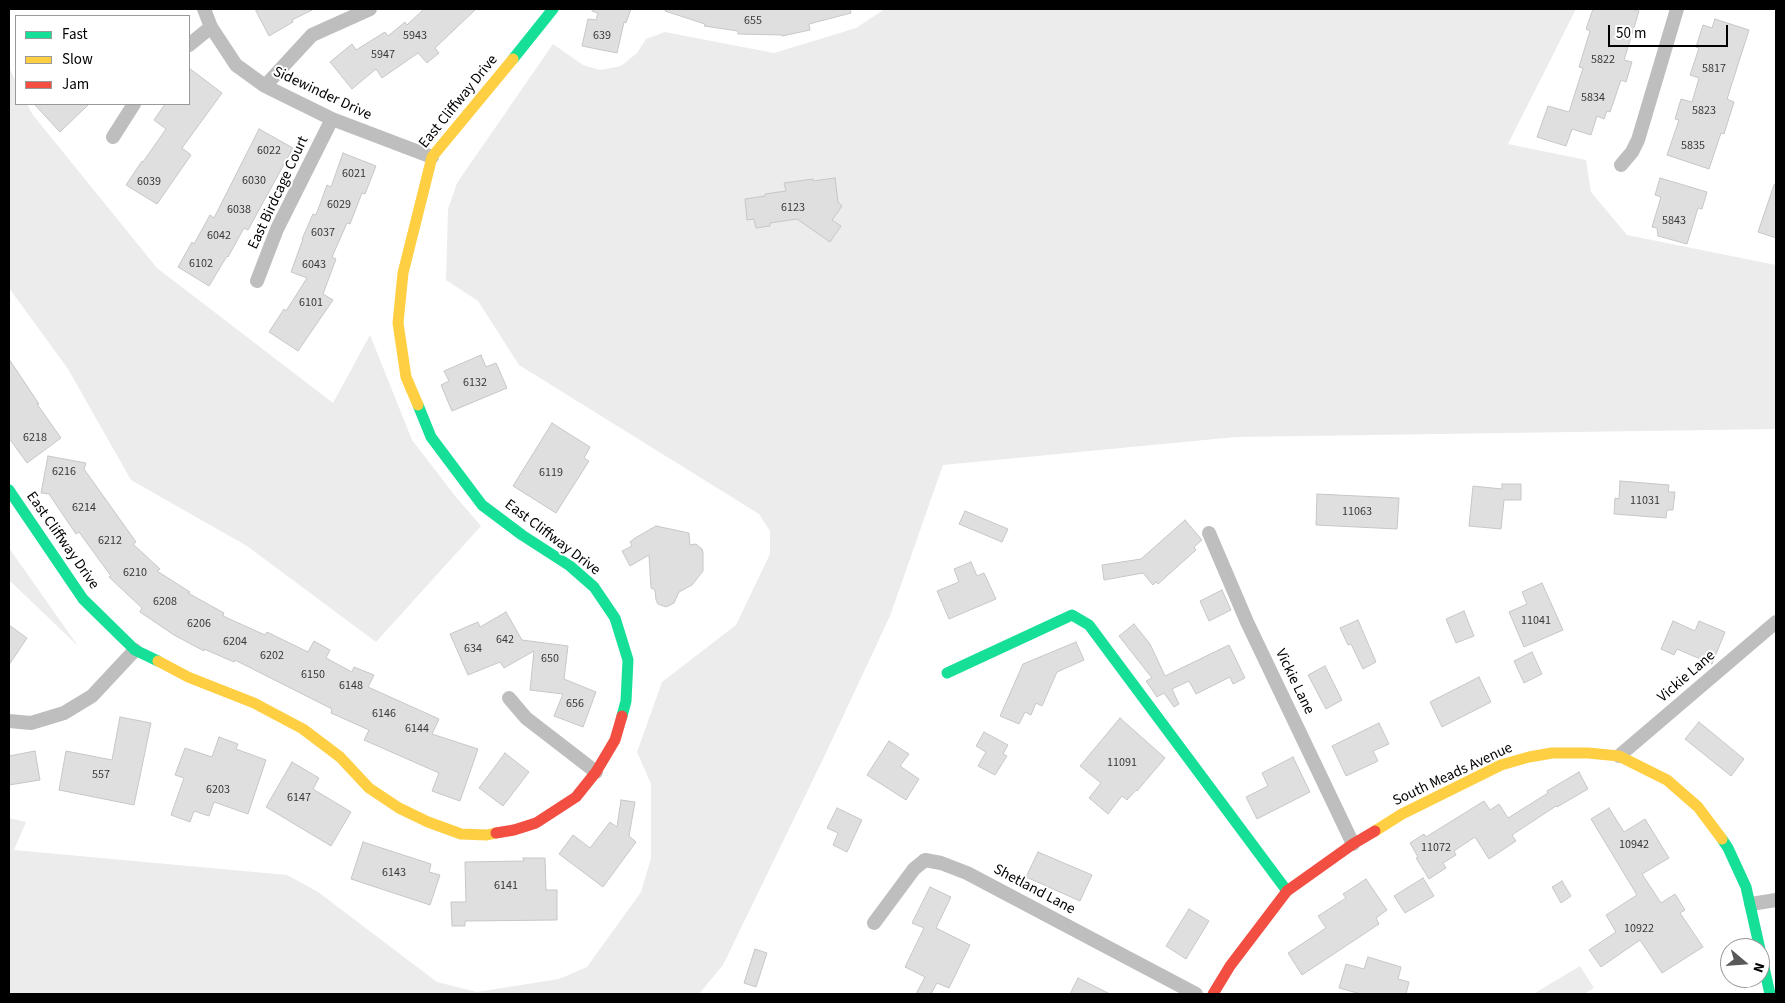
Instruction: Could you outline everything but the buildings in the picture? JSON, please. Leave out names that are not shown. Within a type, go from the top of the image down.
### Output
[{"type":"street","name":"Sidewinder Drive","points":[[204,9],[211,27],[236,65],[265,86],[332,120],[432,157]]},
{"type":"street","points":[[265,86],[312,35],[370,9]]},
{"type":"street","name":"East Cliffway Drive","points":[[9,490],[83,599],[135,650],[188,677],[254,703],[303,729],[340,757],[369,788],[399,808],[428,822],[461,834],[487,835],[514,830],[536,823],[576,797],[596,772],[615,740],[626,701],[628,660],[615,618],[594,587],[570,566],[482,505],[432,437],[406,377],[398,323],[403,273],[432,157],[553,9]]},
{"type":"street","points":[[1621,165],[1632,152],[1638,140],[1677,9]]},
{"type":"street","points":[[190,44],[211,27]]},
{"type":"street","points":[[113,136],[133,105]]},
{"type":"street","name":"East Birdcage Court","points":[[257,281],[277,229],[332,120]]},
{"type":"street","name":"Vickie Lane","points":[[1209,533],[1247,622],[1353,844]]},
{"type":"street","points":[[947,673],[1072,616],[1089,625],[1287,891]]},
{"type":"street","name":"Vickie Lane","points":[[1619,756],[1776,622]]},
{"type":"street","points":[[9,721],[31,723],[64,714],[92,696],[135,650]]},
{"type":"street","points":[[510,698],[526,718],[596,772]]},
{"type":"street","name":"South Meads Avenue","points":[[1213,994],[1230,966],[1287,891],[1353,844],[1402,814],[1501,765],[1552,753],[1588,752],[1619,756],[1667,780],[1698,806],[1728,848],[1746,887],[1770,994]]},
{"type":"street","name":"Shetland Lane","points":[[874,923],[914,869],[925,860],[942,863],[967,873],[1196,994]]},
{"type":"street","points":[[1750,904],[1776,900]]},
{"type":"shaded area","points":[[885,9],[1576,9],[1508,144],[1586,160],[1591,192],[1627,235],[1776,265],[1776,429],[1236,437],[943,465],[890,616],[723,965],[699,994],[9,994],[9,818],[26,822],[14,850],[287,875],[318,892],[437,982],[477,992],[559,979],[587,967],[641,892],[651,858],[651,784],[637,752],[662,682],[736,625],[770,554],[770,531],[759,514],[519,365],[478,301],[446,280],[448,209],[457,183],[553,44],[583,65],[600,70],[621,66],[637,53],[646,39],[665,32],[774,53],[856,28]]},
{"type":"shaded area","points":[[9,67],[15,80],[15,105],[28,105],[33,115],[157,268],[333,403],[370,335],[412,440],[481,526],[376,642],[247,546],[131,480],[68,369],[9,288]]},
{"type":"shaded area","points":[[9,548],[78,646],[9,580]]},
{"type":"shaded area","points":[[1580,966],[1594,988],[1584,994],[1533,994]]},
{"type":"traffic: fast","points":[[513,59],[553,9]]},
{"type":"traffic: fast","points":[[418,405],[431,437],[482,505],[522,535],[570,566],[594,587],[615,618],[628,660],[626,701],[622,716]]},
{"type":"traffic: fast","points":[[9,490],[83,599],[135,650],[158,661]]},
{"type":"traffic: fast","points":[[947,673],[1072,615],[1089,625],[1287,891]]},
{"type":"traffic: fast","points":[[1722,839],[1746,887],[1770,994]]},
{"type":"traffic: slow","points":[[418,405],[406,377],[398,323],[403,273],[432,157],[513,59]]},
{"type":"traffic: slow","points":[[158,661],[188,677],[254,703],[303,729],[340,757],[369,788],[399,808],[428,822],[461,834],[487,835],[496,833]]},
{"type":"traffic: slow","points":[[1375,831],[1402,814],[1501,765],[1552,753],[1588,753],[1619,756],[1667,780],[1698,807],[1722,839]]},
{"type":"traffic: jam","points":[[496,833],[536,823],[576,797],[596,772],[615,740],[622,716]]},
{"type":"traffic: jam","points":[[1213,994],[1230,966],[1287,891],[1353,844],[1375,831]]}]
